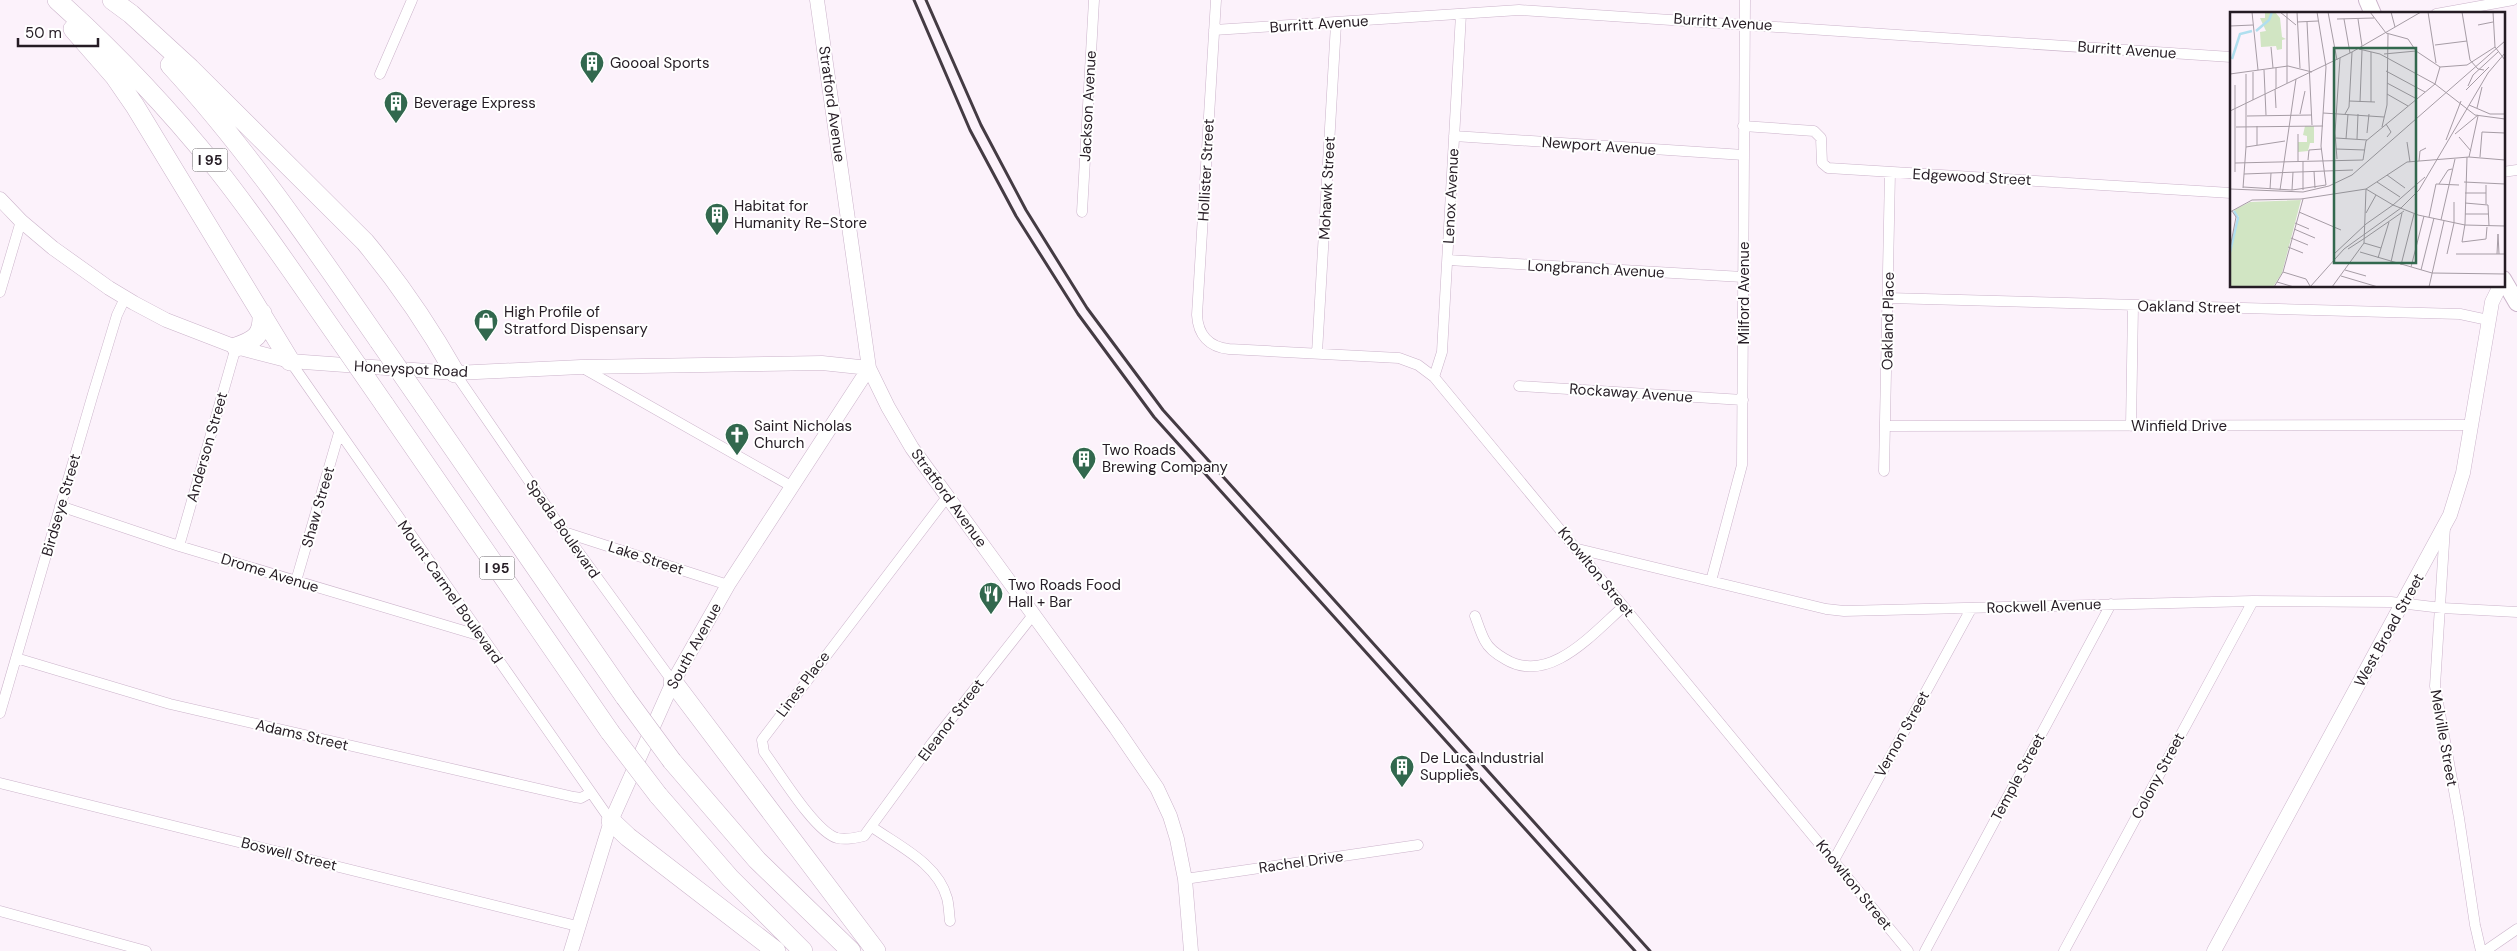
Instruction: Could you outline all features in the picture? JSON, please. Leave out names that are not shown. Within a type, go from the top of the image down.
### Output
[{"type":"highway","points":[[48,0],[115,77],[135,106],[290,361]]},
{"type":"highway","name":"I 95","points":[[57,0],[137,77],[192,138],[267,236],[610,732],[658,795],[730,878],[802,951]]},
{"type":"highway","name":"I 95","points":[[105,0],[178,74],[248,156],[379,341],[625,697],[672,761],[757,860],[851,951]]},
{"type":"highway","points":[[112,0],[131,14],[190,68],[365,242],[431,330],[455,373]]},
{"type":"highway","points":[[236,348],[250,342],[258,335],[262,326],[262,313]]},
{"type":"highway","points":[[673,682],[876,951]]},
{"type":"highway","points":[[611,821],[628,837],[776,951]]},
{"type":"main road","name":"Stratford Avenue","points":[[817,0],[870,368],[895,420],[947,497],[1116,728],[1157,788],[1174,826],[1185,878],[1191,951]]},
{"type":"main road","points":[[2366,0],[2372,12]]},
{"type":"main road","name":"Honeyspot Road","points":[[0,199],[21,221],[64,257],[125,298],[166,320],[236,348],[290,361],[455,373],[581,367],[835,363],[870,368]]},
{"type":"main road","points":[[2504,284],[2517,303]]},
{"type":"main road","name":"West Broad Street","points":[[2214,951],[2445,524],[2458,493],[2472,425],[2488,320],[2493,298],[2500,288]]},
{"type":"main road","name":"South Avenue","points":[[571,951],[611,821],[673,682],[728,585],[870,368]]},
{"type":"street","points":[[380,74],[412,0]]},
{"type":"street","name":"Jackson Avenue","points":[[1082,212],[1094,0]]},
{"type":"street","name":"Hollister Street","points":[[1205,339],[1200,329],[1197,315],[1216,0]]},
{"type":"street","name":"Milford Avenue","points":[[1711,581],[1742,465],[1745,0]]},
{"type":"street","points":[[2447,12],[2513,0]]},
{"type":"street","name":"Burritt Avenue","points":[[1214,30],[1336,24],[1519,10],[1744,23],[2230,57]]},
{"type":"street","name":"Lenox Avenue","points":[[1434,377],[1442,352],[1461,14]]},
{"type":"street","name":"Mohawk Street","points":[[1318,353],[1336,24]]},
{"type":"street","name":"Edgewood Street","points":[[1743,126],[1814,130],[1821,138],[1821,158],[1826,167],[2230,193]]},
{"type":"street","name":"Newport Avenue","points":[[1454,136],[1744,155]]},
{"type":"street","points":[[2504,172],[2517,170]]},
{"type":"street","name":"Oakland Place","points":[[1884,471],[1890,172]]},
{"type":"street","points":[[0,292],[21,221]]},
{"type":"street","name":"Longbranch Avenue","points":[[1448,260],[1744,277]]},
{"type":"street","name":"Birdseye Street","points":[[0,713],[117,315],[125,298]]},
{"type":"street","name":"Oakland Street","points":[[1888,298],[2460,314],[2488,320]]},
{"type":"street","points":[[2131,426],[2133,306]]},
{"type":"street","name":"Knowlton Street","points":[[1205,339],[1214,346],[1229,349],[1399,358],[1418,365],[1434,377],[1578,549],[1623,607],[1908,951]]},
{"type":"street","name":"Anderson Street","points":[[179,546],[236,348]]},
{"type":"street","name":"Mount Carmel Boulevard","points":[[290,361],[590,794],[611,821]]},
{"type":"street","points":[[581,367],[791,486]]},
{"type":"street","name":"Spada Boulevard","points":[[455,373],[564,532],[673,682]]},
{"type":"street","name":"Rockaway Avenue","points":[[1518,386],[1743,400]]},
{"type":"street","name":"Winfield Drive","points":[[1886,426],[2472,425]]},
{"type":"street","name":"Shaw Street","points":[[296,581],[340,433]]},
{"type":"street","name":"Lines Place","points":[[872,828],[864,836],[852,839],[836,838],[820,829],[764,752],[762,740],[947,497]]},
{"type":"street","name":"Drome Avenue","points":[[60,506],[179,546],[481,636]]},
{"type":"street","name":"Melville Street","points":[[2445,524],[2442,608],[2434,664],[2434,686],[2459,818],[2475,925],[2483,951]]},
{"type":"street","name":"Lake Street","points":[[564,532],[728,585]]},
{"type":"street","name":"Rockwell Avenue","points":[[1578,549],[1826,609],[1971,609],[2253,601],[2404,602],[2442,608],[2517,612]]},
{"type":"street","name":"Colony Street","points":[[2064,951],[2253,601]]},
{"type":"street","name":"Temple Street","points":[[1924,951],[2111,604]]},
{"type":"street","points":[[1476,616],[1485,641],[1494,651],[1514,664],[1536,667],[1555,661],[1570,652],[1623,607]]},
{"type":"street","name":"Vernon Street","points":[[1834,860],[1971,609]]},
{"type":"street","name":"Eleanor Street","points":[[872,828],[932,743],[1033,615]]},
{"type":"street","name":"Adams Street","points":[[16,658],[170,704],[334,743],[574,797],[581,798],[590,794]]},
{"type":"street","name":"Boswell Street","points":[[0,783],[578,926]]},
{"type":"street","points":[[872,828],[922,862],[938,878],[947,897],[950,921]]},
{"type":"street","name":"Rachel Drive","points":[[1185,878],[1418,845]]},
{"type":"street","points":[[0,911],[146,951]]},
{"type":"street","points":[[2483,951],[2517,929]]},
{"type":"railway","points":[[914,0],[970,130],[1016,216],[1078,314],[1154,417],[1635,951]]},
{"type":"railway","points":[[926,0],[981,125],[1026,210],[1087,308],[1163,410],[1650,951]]},
{"type":"place","name":"Goooal Sports","points":[[592,84]]},
{"type":"place","name":"Beverage Express","points":[[396,124]]},
{"type":"place","name":"Habitat for Humanity Re-Store","points":[[717,236]]},
{"type":"place","name":"High Profile of Stratford Dispensary","points":[[486,342]]},
{"type":"place","name":"Saint Nicholas Church","points":[[737,456]]},
{"type":"place","name":"Two Roads Brewing Company","points":[[1084,480]]},
{"type":"place","name":"Two Roads Food Hall + Bar","points":[[991,615]]},
{"type":"place","name":"De Luca Industrial Supplies","points":[[1402,788]]}]
